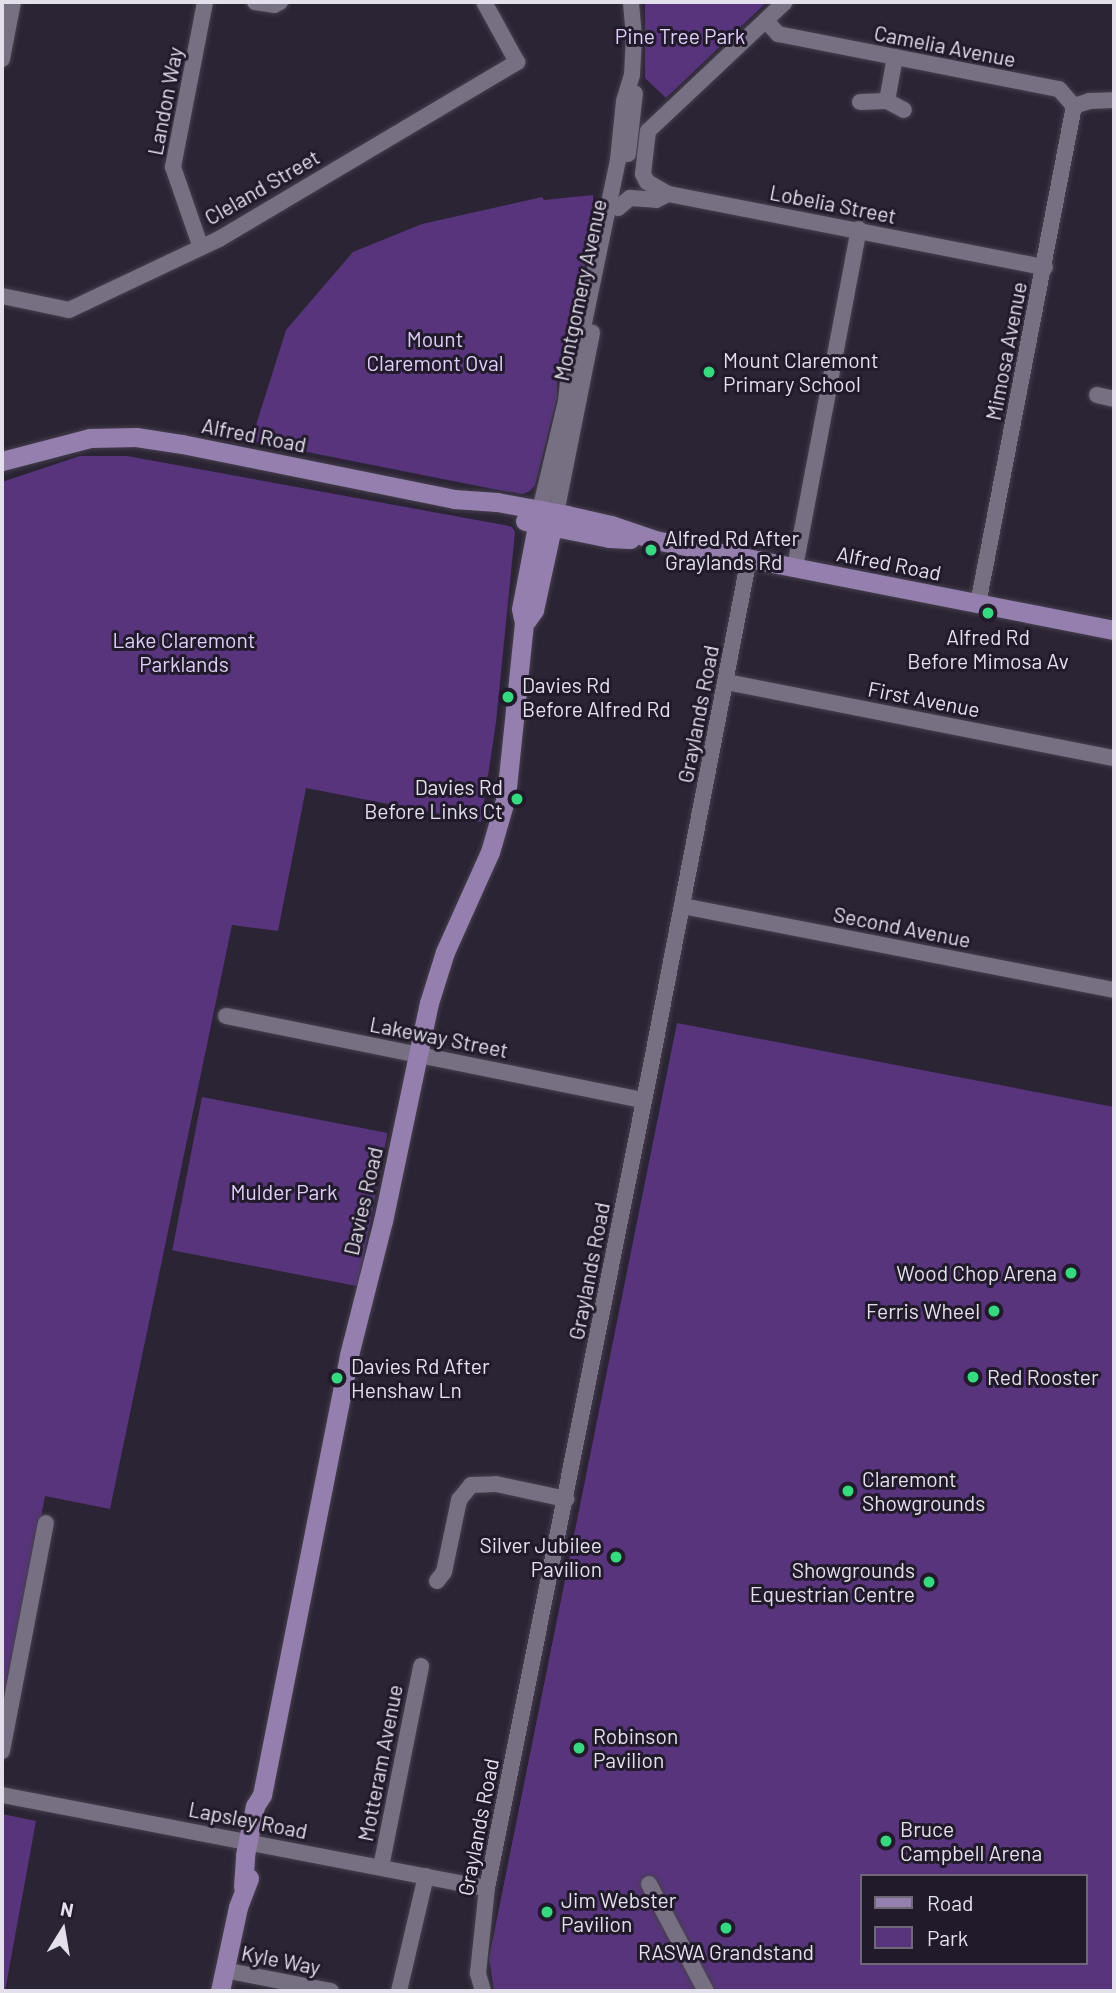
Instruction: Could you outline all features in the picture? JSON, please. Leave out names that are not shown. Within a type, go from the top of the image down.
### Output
[{"type":"main road","name":"Alfred Road","points":[[2,461],[90,438],[136,437],[454,499],[497,502],[609,538],[655,540],[1114,631]]},
{"type":"main road","name":"Alfred Road","points":[[2,470],[44,451]]},
{"type":"main road","name":"Davies Road","points":[[220,1991],[243,1887],[250,1876],[253,1842],[265,1808],[262,1795],[349,1355],[383,1221],[418,1055],[440,964],[490,852],[506,797],[524,624],[534,610],[547,518]]},
{"type":"street","points":[[2,59],[13,2]]},
{"type":"street","name":"Landon Way","points":[[200,245],[173,167],[205,2]]},
{"type":"street","points":[[255,2],[274,5],[280,2]]},
{"type":"street","name":"Cleland Street","points":[[2,296],[69,310],[200,245],[219,239],[517,62],[484,2]]},
{"type":"street","name":"Montgomery Avenue","points":[[547,518],[569,370],[580,342],[633,129],[636,97],[632,75],[634,37],[631,2]]},
{"type":"street","points":[[668,194],[648,182],[643,174],[648,131],[785,2]]},
{"type":"street","name":"Camelia Avenue","points":[[766,20],[778,34],[1059,89],[1074,106]]},
{"type":"street","points":[[887,101],[895,57]]},
{"type":"street","points":[[1074,106],[1089,101],[1114,100]]},
{"type":"street","points":[[860,102],[887,101],[904,110]]},
{"type":"street","name":"Mimosa Avenue","points":[[978,604],[1074,106]]},
{"type":"street","name":"Lobelia Street","points":[[613,215],[630,198],[656,200],[668,194],[1045,267]]},
{"type":"street","points":[[795,567],[859,229]]},
{"type":"street","points":[[1097,395],[1114,399]]},
{"type":"street","name":"Graylands Road","points":[[483,1991],[478,1973],[487,1888],[566,1499],[749,558]]},
{"type":"street","name":"First Avenue","points":[[726,682],[1114,758]]},
{"type":"street","name":"Second Avenue","points":[[682,906],[1114,990]]},
{"type":"street","name":"Lakeway Street","points":[[226,1016],[644,1100]]},
{"type":"street","points":[[437,1581],[444,1572],[459,1500],[471,1485],[496,1484],[566,1499]]},
{"type":"street","points":[[2,1751],[46,1523]]},
{"type":"street","name":"Motteram Avenue","points":[[381,1867],[421,1666]]},
{"type":"street","name":"Lapsley Road","points":[[2,1795],[487,1888]]},
{"type":"street","points":[[399,1991],[426,1876]]},
{"type":"street","points":[[649,1884],[706,1991]]},
{"type":"street","name":"Kyle Way","points":[[224,1970],[331,1991]]},
{"type":"green space","name":"Pine Tree Park","points":[[645,2],[767,2],[666,98],[645,78]]},
{"type":"green space","name":"Mount Claremont Oval","points":[[593,195],[594,219],[567,353],[557,373],[557,398],[535,485],[530,491],[523,494],[498,490],[251,441],[286,330],[353,252],[422,224],[542,197],[544,200]]},
{"type":"green space","name":"Lake Claremont Parklands","points":[[80,456],[127,456],[504,525],[512,527],[515,532],[496,722],[481,822],[306,788],[278,931],[232,925],[110,1509],[45,1496],[2,1733],[2,482]]},
{"type":"green space","name":"Claremont Showgrounds","points":[[677,1023],[1114,1107],[1114,1991],[494,1991],[489,1958]]},
{"type":"green space","name":"Mulder Park","points":[[202,1097],[388,1133],[358,1286],[172,1250]]},
{"type":"green space","points":[[2,1814],[36,1821],[5,1991],[2,1991]]},
{"type":"place","name":"Mount Claremont Primary School","points":[[709,372]]},
{"type":"place","name":"Alfred Rd After Graylands Rd","points":[[651,550]]},
{"type":"place","name":"Alfred Rd Before Mimosa Av","points":[[988,613]]},
{"type":"place","name":"Davies Rd Before Alfred Rd","points":[[508,697]]},
{"type":"place","name":"Davies Rd Before Links Ct","points":[[517,799]]},
{"type":"place","name":"Wood Chop Arena","points":[[1071,1273]]},
{"type":"place","name":"Ferris Wheel","points":[[994,1311]]},
{"type":"place","name":"Red Rooster","points":[[973,1377]]},
{"type":"place","name":"Davies Rd After Henshaw Ln","points":[[337,1378]]},
{"type":"place","name":"Claremont Showgrounds","points":[[848,1491]]},
{"type":"place","name":"Silver Jubilee Pavilion","points":[[616,1557]]},
{"type":"place","name":"Showgrounds Equestrian Centre","points":[[929,1582]]},
{"type":"place","name":"Robinson Pavilion","points":[[579,1748]]},
{"type":"place","name":"Bruce Campbell Arena","points":[[886,1841]]},
{"type":"place","name":"Jim Webster Pavilion","points":[[547,1912]]},
{"type":"place","name":"RASWA Grandstand","points":[[726,1928]]}]
